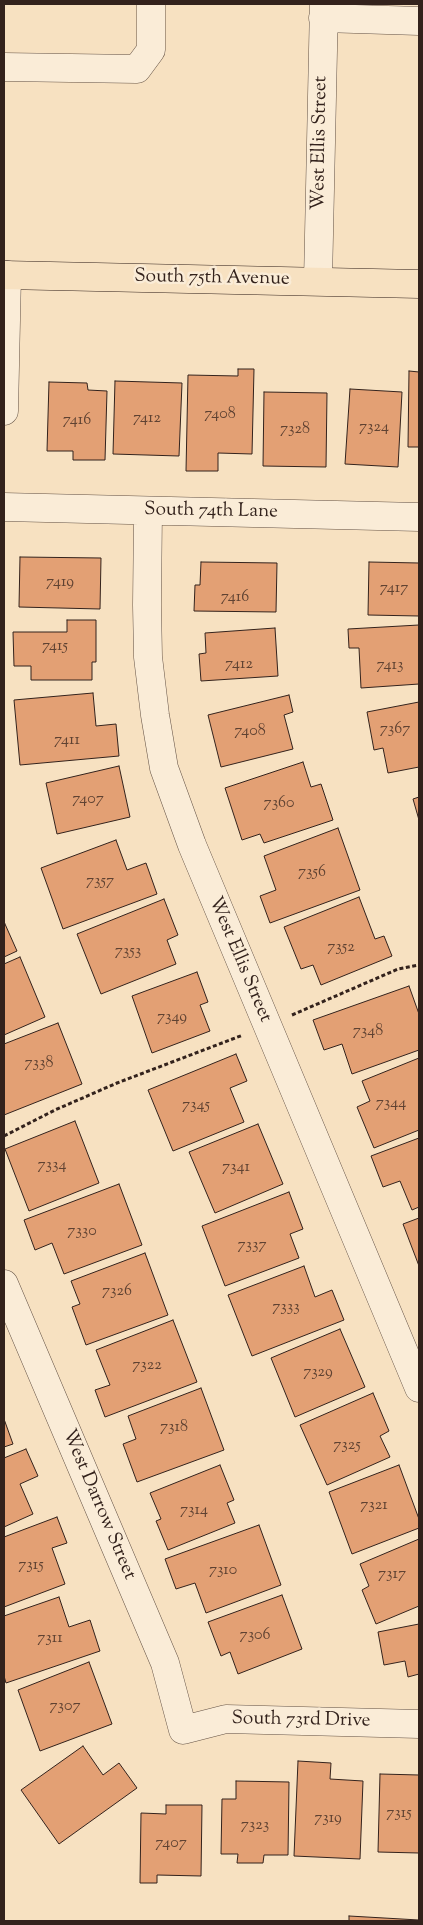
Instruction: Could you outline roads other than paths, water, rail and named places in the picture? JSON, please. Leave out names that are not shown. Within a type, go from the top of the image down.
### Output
[{"type":"main road","name":"South 75th Avenue","points":[[5,275],[419,284]]},
{"type":"street","points":[[4,67],[137,69],[151,50],[151,4]]},
{"type":"street","points":[[323,11],[419,21]]},
{"type":"street","name":"West Ellis Street","points":[[318,281],[323,11]]},
{"type":"street","points":[[4,411],[5,275]]},
{"type":"street","name":"South 74th Lane","points":[[4,507],[419,517]]},
{"type":"street","name":"West Ellis Street","points":[[148,511],[146,604],[148,657],[164,768],[192,846],[419,1388]]},
{"type":"street","name":"West Darrow Street","points":[[4,1284],[14,1336],[165,1663],[183,1730]]},
{"type":"street","name":"South 73rd Drive","points":[[183,1730],[226,1718],[419,1724]]}]
